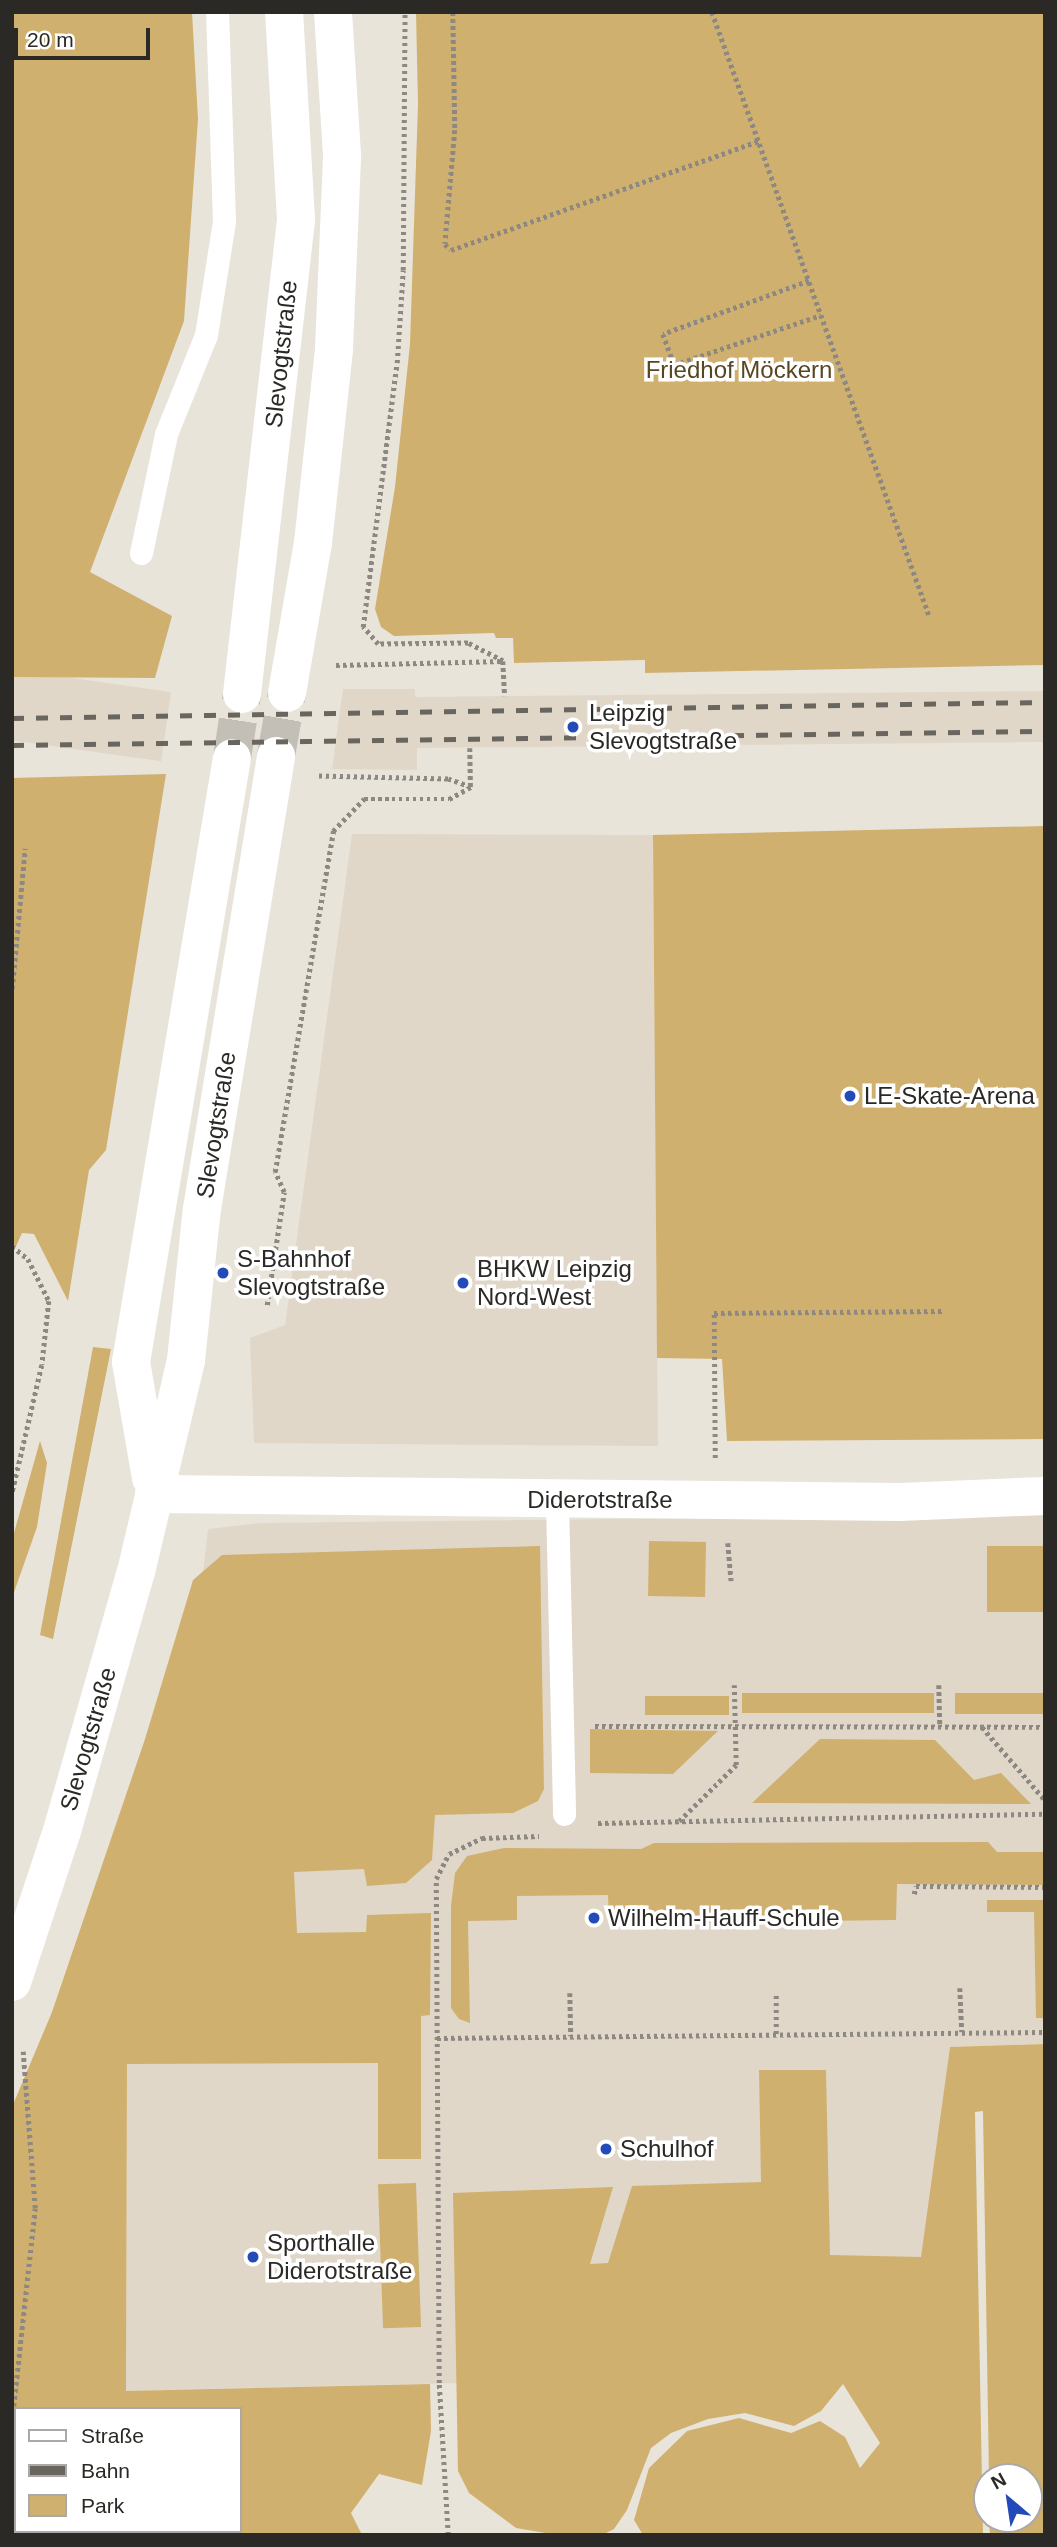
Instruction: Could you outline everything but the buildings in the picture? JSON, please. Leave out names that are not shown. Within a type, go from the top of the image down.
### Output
[{"type":"main road","name":"Slevogtstraße","points":[[243,694],[296,219],[284,12]]},
{"type":"main road","name":"Slevogtstraße","points":[[287,693],[313,543],[334,349],[342,155],[333,12]]},
{"type":"main road","name":"Slevogtstraße","points":[[12,1982],[69,1805],[154,1494],[186,1360],[202,1209],[276,756]]},
{"type":"main road","name":"Slevogtstraße","points":[[154,1494],[131,1362],[232,758]]},
{"type":"main road","name":"Diderotstraße","points":[[154,1494],[557,1501],[900,1502],[1045,1496]]},
{"type":"lane","points":[[142,553],[166,434],[206,335],[224,221],[217,12]]},
{"type":"lane","points":[[557,1501],[562,1726],[560,1819]]},
{"type":"path","points":[[405,12],[402,283],[363,626],[378,645],[468,643],[503,661]]},
{"type":"path","points":[[453,12],[455,130],[445,244],[451,250],[758,141]]},
{"type":"path","points":[[712,12],[929,615]]},
{"type":"path","points":[[809,281],[663,334],[674,365],[821,315]]},
{"type":"path","points":[[336,665],[503,661]]},
{"type":"path","points":[[503,661],[505,696]]},
{"type":"path","points":[[470,748],[471,787]]},
{"type":"path","points":[[319,776],[448,779],[471,787]]},
{"type":"path","points":[[267,1305],[284,1192],[275,1172],[333,831],[364,799],[449,799],[471,787]]},
{"type":"path","points":[[12,989],[25,849]]},
{"type":"path","points":[[12,1246],[28,1259],[49,1301],[42,1365],[12,1494]]},
{"type":"path","points":[[715,1465],[714,1313],[943,1311]]},
{"type":"path","points":[[727,1535],[731,1581]]},
{"type":"path","points":[[678,1822],[736,1765],[734,1685]]},
{"type":"path","points":[[939,1685],[940,1727]]},
{"type":"path","points":[[562,1726],[1045,1727]]},
{"type":"path","points":[[982,1727],[1045,1800]]},
{"type":"path","points":[[447,2535],[439,2383],[436,1879],[449,1854],[482,1838],[548,1836],[560,1819],[678,1822],[1045,1814]]},
{"type":"path","points":[[914,1894],[916,1886],[1045,1887]]},
{"type":"path","points":[[960,1988],[962,2032]]},
{"type":"path","points":[[776,1992],[776,2034]]},
{"type":"path","points":[[570,1993],[571,2036]]},
{"type":"path","points":[[436,2038],[1045,2032]]},
{"type":"path","points":[[12,2420],[35,2208],[23,2051]]},
{"type":"shaded area","points":[[14,670],[171,692],[161,761],[12,740]]},
{"type":"shaded area","points":[[343,689],[415,689],[415,697],[1045,691],[1045,742],[417,748],[417,770],[332,769]]},
{"type":"shaded area","points":[[352,834],[653,835],[658,1446],[254,1443],[250,1338],[285,1325]]},
{"type":"shaded area","name":"Wilhelm-Hauff-Schule","points":[[1045,1514],[1045,2044],[950,2047],[913,2324],[457,2383],[126,2391],[127,2064],[192,1667],[208,1529],[260,1523]]},
{"type":"green space","points":[[12,12],[192,12],[198,119],[184,321],[90,572],[172,616],[155,678],[12,677]]},
{"type":"green space","name":"Friedhof Möckern","points":[[416,12],[1045,12],[1045,665],[645,673],[645,660],[514,663],[513,638],[496,638],[494,633],[394,636],[381,627],[375,609],[395,487],[410,344],[418,104]]},
{"type":"green space","points":[[166,774],[106,1150],[89,1170],[68,1301],[34,1234],[22,1233],[12,1255],[12,778]]},
{"type":"green space","name":"LE-Skate-Arena","points":[[1045,826],[1045,1439],[727,1441],[722,1359],[657,1358],[653,835]]},
{"type":"green space","points":[[93,1347],[111,1349],[53,1639],[40,1635]]},
{"type":"green space","points":[[40,1441],[47,1463],[37,1527],[12,1598],[12,1540]]},
{"type":"green space","points":[[649,1541],[706,1542],[705,1597],[648,1596]]},
{"type":"green space","points":[[540,1546],[544,1789],[538,1801],[513,1813],[435,1815],[432,1860],[406,1883],[367,1886],[364,1869],[294,1872],[297,1933],[366,1932],[367,1915],[431,1913],[430,2015],[421,2016],[421,2159],[378,2159],[378,2063],[127,2064],[126,2391],[430,2384],[431,2431],[422,2485],[379,2474],[351,2513],[362,2535],[189,2535],[242,2533],[242,2407],[14,2407],[14,2533],[33,2535],[12,2535],[12,2107],[52,2012],[145,1739],[193,1580],[222,1555]]},
{"type":"green space","points":[[987,1546],[1045,1546],[1045,1612],[987,1612]]},
{"type":"green space","points":[[742,1693],[934,1693],[934,1713],[742,1713]]},
{"type":"green space","points":[[955,1693],[1045,1693],[1045,1714],[955,1714]]},
{"type":"green space","points":[[645,1696],[729,1696],[729,1715],[645,1715]]},
{"type":"green space","points":[[590,1729],[718,1731],[673,1774],[590,1773]]},
{"type":"green space","points":[[820,1739],[935,1740],[974,1780],[1001,1773],[1031,1804],[752,1803]]},
{"type":"green space","points":[[988,1842],[997,1852],[1045,1852],[1045,1885],[897,1884],[896,1920],[609,1924],[608,1895],[517,1896],[517,1920],[468,1921],[470,2023],[459,2019],[451,2008],[451,1906],[455,1873],[467,1856],[504,1848],[641,1849],[654,1843]]},
{"type":"green space","points":[[987,1900],[1045,1900],[1045,2018],[1036,2018],[1034,1912],[987,1912]]},
{"type":"green space","points":[[1045,2044],[1045,2535],[990,2535],[1043,2533],[1043,2463],[989,2463],[983,2111],[975,2112],[982,2463],[973,2463],[973,2533],[983,2535],[643,2535],[634,2520],[649,2468],[687,2431],[739,2418],[791,2433],[820,2421],[845,2437],[860,2468],[880,2443],[843,2384],[821,2411],[794,2426],[745,2413],[708,2419],[671,2433],[651,2448],[627,2510],[614,2529],[602,2535],[557,2535],[516,2528],[469,2493],[458,2471],[453,2193],[613,2187],[590,2264],[608,2263],[632,2186],[761,2182],[759,2070],[826,2070],[830,2255],[921,2257],[950,2047]]},
{"type":"green space","points":[[416,2183],[421,2327],[383,2328],[378,2184]]},
{"type":"tunnel","points":[[276,756],[287,693]]},
{"type":"tunnel","points":[[232,758],[242,694]]},
{"type":"railway","points":[[12,718],[1045,702]]},
{"type":"railway","points":[[12,745],[1045,731]]},
{"type":"place","name":"Leipzig Slevogtstraße","points":[[573,727]]},
{"type":"place","name":"LE-Skate-Arena","points":[[850,1096]]},
{"type":"place","name":"S-Bahnhof Slevogtstraße","points":[[223,1273]]},
{"type":"place","name":"BHKW Leipzig Nord-West","points":[[463,1283]]},
{"type":"place","name":"Wilhelm-Hauff-Schule","points":[[594,1918]]},
{"type":"place","name":"Schulhof","points":[[606,2149]]},
{"type":"place","name":"Sporthalle Diderotstraße","points":[[253,2257]]}]
